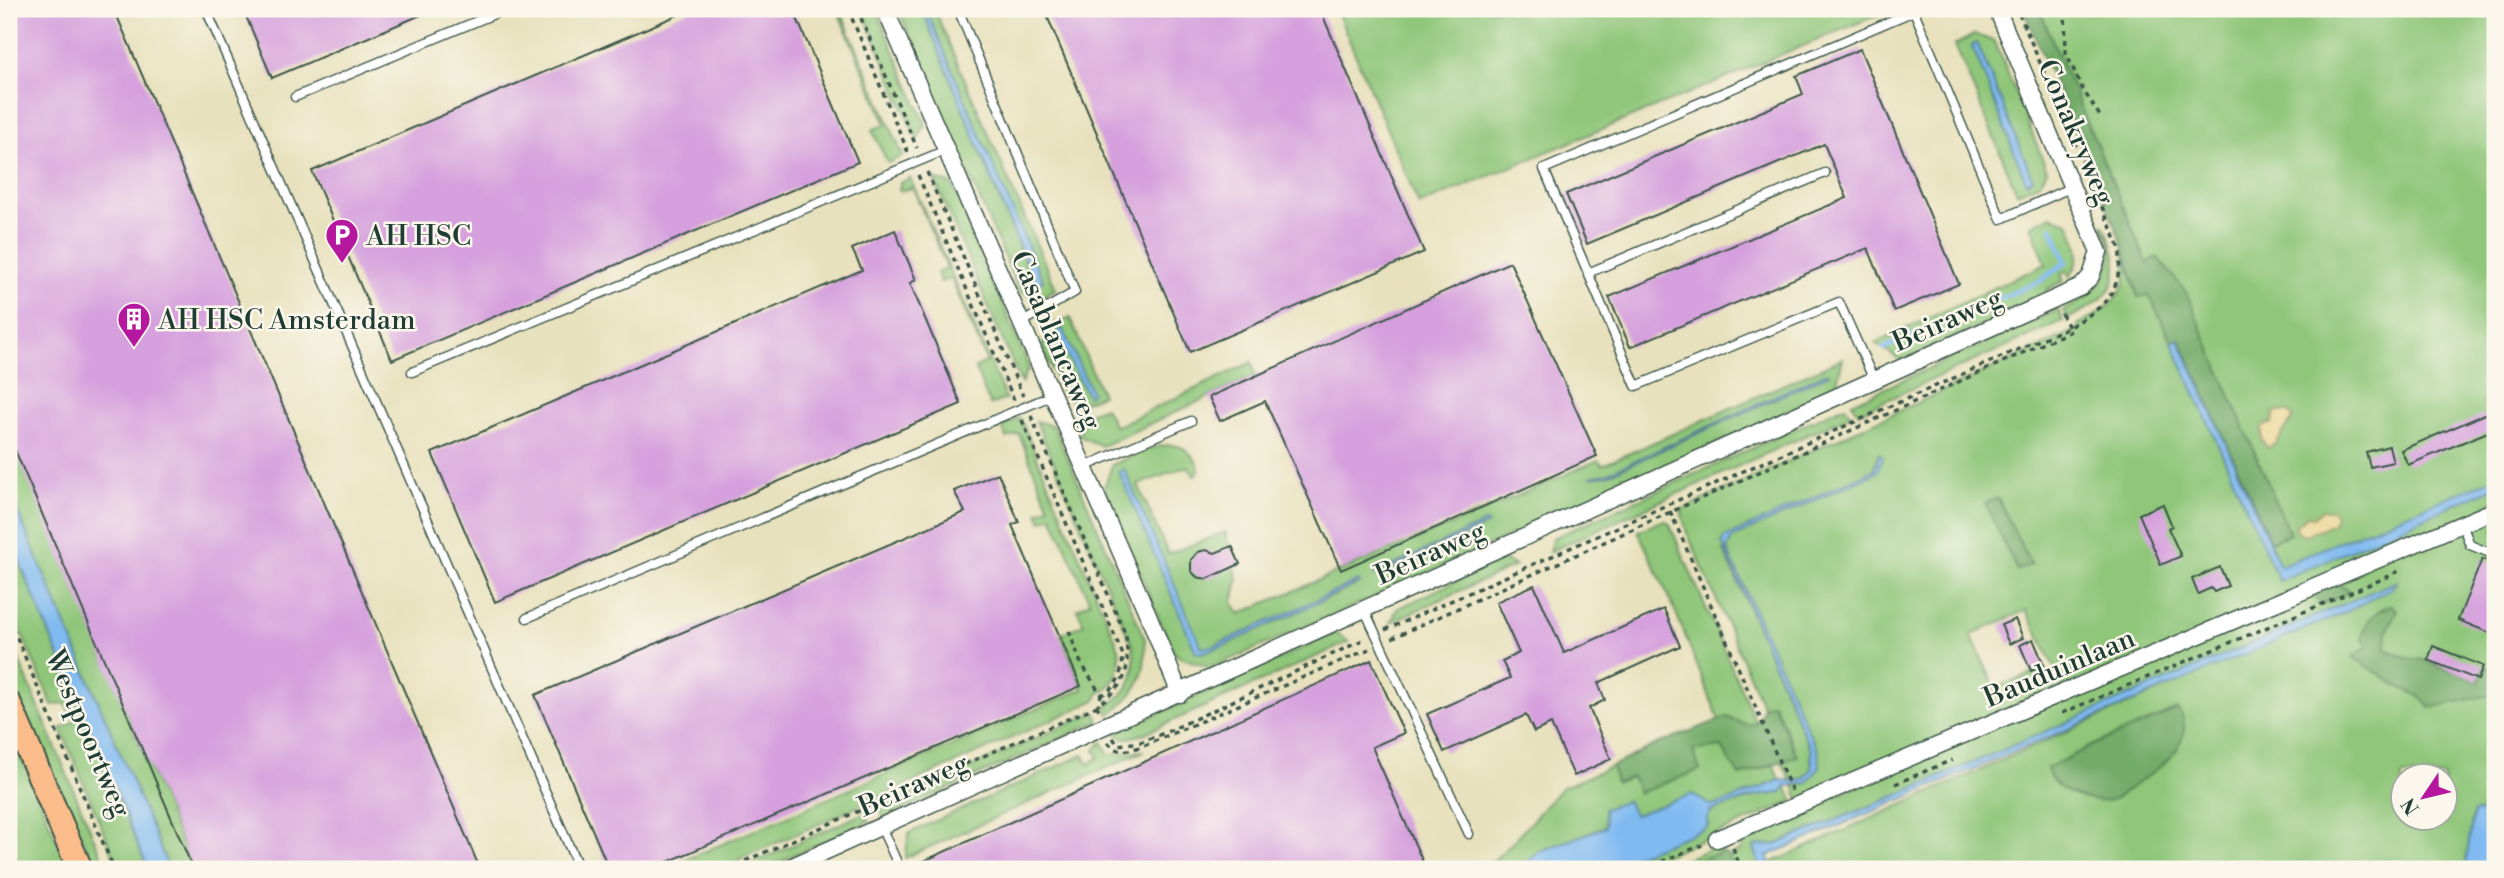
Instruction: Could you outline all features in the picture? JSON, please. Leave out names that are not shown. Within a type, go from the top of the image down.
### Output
[{"type":"main road","points":[[9,704],[79,869]]},
{"type":"street","name":"Casablancaweg","points":[[885,9],[1180,694]]},
{"type":"street","name":"Conakryweg","points":[[1997,9],[2099,252],[2091,276]]},
{"type":"street","name":"Beiraweg","points":[[786,869],[2054,300],[2081,287],[2091,276]]},
{"type":"street","name":"Bauduinlaan","points":[[1717,839],[2495,510]]},
{"type":"lane","points":[[206,9],[579,869]]},
{"type":"lane","points":[[295,97],[506,9]]},
{"type":"lane","points":[[958,9],[1075,292],[1021,323]]},
{"type":"lane","points":[[1874,380],[1839,302],[1636,386],[1544,169],[1914,11],[2001,219],[2072,187]]},
{"type":"lane","points":[[412,372],[946,150]]},
{"type":"lane","points":[[1588,274],[1825,173]]},
{"type":"lane","points":[[527,618],[1053,395]]},
{"type":"lane","points":[[1084,467],[1191,421]]},
{"type":"lane","points":[[2462,524],[2470,545],[2495,555]]},
{"type":"lane","points":[[1365,611],[1469,834]]},
{"type":"lane","points":[[881,827],[900,869]]},
{"type":"path","points":[[848,9],[1126,636],[1128,666],[1119,688],[1097,706],[1118,745],[1141,742],[1225,705],[1376,634],[2068,327],[2094,313],[2109,299],[2119,280],[2120,250],[2017,9]]},
{"type":"path","points":[[857,9],[1123,655],[1118,681],[1109,692],[1101,695],[1080,661],[1069,631]]},
{"type":"path","points":[[2064,9],[2066,53],[2083,90],[2100,116]]},
{"type":"path","points":[[1141,747],[1380,644],[2071,331],[2054,300]]},
{"type":"path","points":[[1671,511],[1791,788]]},
{"type":"path","name":"Westpoortweg","points":[[9,619],[114,869]]},
{"type":"path","name":"Beiraweg","points":[[727,869],[1097,706]]},
{"type":"path","points":[[1643,869],[1717,839]]},
{"type":"path","points":[[1734,851],[1741,869]]},
{"type":"green space","points":[[837,9],[840,9],[903,156],[888,163],[872,130],[886,124]]},
{"type":"green space","points":[[862,9],[876,9],[926,125],[917,140]]},
{"type":"green space","points":[[898,9],[922,9],[1034,284],[1042,280],[926,9],[934,9],[1056,289],[1039,298],[1019,291]]},
{"type":"green space","points":[[1336,9],[1892,9],[1419,205]]},
{"type":"green space","points":[[2023,9],[2039,9],[2147,263],[2157,257],[2186,292],[2290,534],[2271,542],[2180,339],[2172,342],[2149,295],[2138,297],[2124,248]]},
{"type":"green space","points":[[2039,9],[2495,9],[2495,869],[1774,869],[1771,863],[2303,627],[2302,622],[1888,799],[1774,845],[1755,846],[1760,869],[1734,869],[1729,856],[1740,851],[1745,836],[1870,781],[1799,799],[1794,786],[1807,783],[1812,769],[1800,779],[1791,780],[1782,762],[1797,756],[1774,703],[1763,707],[1686,530],[1681,510],[2079,329],[2078,325],[2101,312],[2114,300],[2123,286],[2126,277],[2124,248],[2137,296],[2149,295],[2279,580],[2280,566],[2147,264]],"holes":[[[1878,454],[1877,472],[1732,538],[1727,549],[1818,752],[1812,769],[1811,750],[1724,551],[1725,538],[1874,470]],[[2026,610],[2064,686],[2054,690],[2045,669],[1995,688],[1971,635]]]},
{"type":"green space","points":[[1975,34],[1995,42],[2047,170],[2040,183],[2017,193],[1955,45]],"holes":[[[1972,45],[2033,179],[2026,182]]]},
{"type":"green space","points":[[910,178],[1006,399],[990,405],[975,368],[987,361],[951,279],[940,282],[937,273],[947,268],[913,188],[899,191],[900,183]]},
{"type":"green space","points":[[934,179],[952,184],[1029,367],[1021,383]]},
{"type":"green space","points":[[2050,216],[2069,222],[2079,256],[2070,277],[2067,271],[2061,274],[2064,281],[2047,289],[2046,296],[1902,361],[1875,343],[2046,264],[2031,225]]},
{"type":"green space","points":[[2102,225],[2111,242],[2115,258],[2113,282],[2107,293],[2097,302],[2067,319],[2063,310],[2082,300],[2098,286],[2108,268],[2110,246]]},
{"type":"green space","points":[[2058,310],[2063,321],[1858,413],[1852,403]]},
{"type":"green space","points":[[1070,318],[1102,395],[1080,404],[1063,395],[1042,347],[1049,326]]},
{"type":"green space","points":[[1843,358],[1835,390],[1211,668],[1179,657],[1173,651],[1104,488],[1112,465],[1154,447],[1165,445],[1185,449],[1198,465],[1199,471],[1194,476],[1188,466],[1138,485],[1168,554],[1225,532],[1238,580],[1233,602],[1239,614],[1598,460],[1603,465]],"holes":[[[1486,522],[1487,525],[1375,575],[1375,574]],[[1358,582],[1359,584],[1223,646],[1201,653],[1198,644],[1202,648],[1211,647]]]},
{"type":"green space","points":[[1252,362],[1255,376],[1102,446],[1079,436],[1086,414],[1105,407],[1115,427]]},
{"type":"green space","points":[[1845,406],[1851,415],[1549,552],[1553,538]]},
{"type":"green space","points":[[1020,418],[1119,648],[1120,662],[1109,686],[1098,694],[1096,700],[718,869],[664,869],[1083,689],[1061,634],[1084,624],[1077,609],[1090,602],[1052,516],[1041,521],[1038,512],[1049,507],[1019,434],[1006,438],[1002,426]]},
{"type":"green space","points":[[1036,421],[1054,426],[1145,639],[1144,664],[1139,683],[1128,699],[1109,715],[1106,707],[1127,689],[1133,675],[1133,647]]},
{"type":"green space","points":[[9,429],[192,869],[169,869],[9,491]]},
{"type":"green space","points":[[1998,498],[2031,565],[2017,570],[1985,503]]},
{"type":"green space","points":[[1664,520],[1669,523],[1756,723],[1743,725],[1727,717],[1719,720],[1674,608],[1638,531]]},
{"type":"green space","points":[[9,537],[148,869],[135,869],[132,864],[119,869],[61,729],[75,721],[65,703],[52,705],[9,604],[9,574],[13,572],[9,564]]},
{"type":"green space","points":[[1502,559],[1515,566],[1391,622],[1397,609]]},
{"type":"green space","points":[[2338,582],[2350,592],[2322,604],[2311,594]]},
{"type":"green space","points":[[2391,605],[2397,610],[2387,631],[2386,649],[2406,658],[2424,660],[2479,682],[2485,667],[2491,669],[2495,666],[2495,694],[2430,708],[2418,695],[2403,689],[2353,657],[2368,646],[2362,638],[2369,621],[2380,610]]},
{"type":"green space","points":[[1336,633],[1349,642],[1141,735],[1124,739],[1115,733]]},
{"type":"green space","points":[[9,637],[107,869],[97,869],[53,781],[9,677]]},
{"type":"green space","points":[[1773,703],[1797,756],[1739,776],[1722,747],[1693,750],[1700,770],[1639,793],[1632,777],[1616,782],[1612,766],[1657,744],[1727,717],[1745,724],[1754,723],[1761,715],[1763,707]]},
{"type":"green space","points":[[2177,709],[2184,723],[2180,744],[2174,753],[2159,768],[2114,799],[2098,801],[2082,798],[2060,787],[2050,777],[2047,768]]},
{"type":"green space","points":[[1095,712],[1099,721],[884,818],[879,808]]},
{"type":"green space","points":[[9,728],[69,869],[22,869],[9,846]]},
{"type":"green space","points":[[1102,742],[1109,754],[1144,751],[905,858],[909,833],[1083,755],[1089,764],[1099,757],[1095,750]]},
{"type":"green space","points":[[1722,747],[1740,776],[1774,765],[1780,780],[1711,806],[1634,815],[1627,802],[1605,827],[1540,851],[1520,869],[1485,869],[1561,788],[1612,766],[1616,782],[1632,777],[1639,793],[1700,770],[1692,750]]},
{"type":"green space","points":[[1785,786],[1794,801],[1634,869],[1602,869],[1707,819],[1711,811],[1756,796],[1781,793]]},
{"type":"green space","points":[[864,813],[869,821],[763,869],[740,869]]},
{"type":"green space","points":[[1720,845],[1722,852],[1672,869],[1660,869]]},
{"type":"green space","points":[[1722,852],[1729,856],[1734,869],[1697,869],[1695,865],[1689,869],[1672,869]]},
{"type":"sand","points":[[2288,411],[2293,418],[2276,443],[2268,448],[2262,441],[2262,427],[2272,423],[2275,412]]},
{"type":"sand","points":[[2322,510],[2332,510],[2336,516],[2333,524],[2306,535],[2297,532],[2296,525],[2307,516],[2313,517]]},
{"type":"water","points":[[922,9],[926,9],[1043,281],[1035,284]]},
{"type":"water","points":[[1977,43],[2033,179],[2026,182],[1972,45]]},
{"type":"water","points":[[1062,328],[1092,393],[1088,396],[1056,333]]},
{"type":"water","points":[[2179,339],[2280,566],[2495,478],[2495,487],[2279,581],[2172,342]]},
{"type":"water","points":[[1827,372],[1829,374],[1607,475],[1589,477],[1606,474]]},
{"type":"water","points":[[1879,454],[1883,456],[1877,472],[1732,538],[1727,549],[1818,752],[1820,767],[1807,783],[1786,786],[1781,793],[1756,796],[1711,811],[1707,819],[1708,825],[1704,829],[1602,869],[1520,869],[1540,851],[1605,827],[1604,809],[1627,801],[1635,815],[1692,794],[1711,806],[1780,780],[1796,781],[1805,778],[1812,769],[1811,750],[1722,543],[1724,538],[1874,470]]},
{"type":"water","points":[[1124,469],[1202,648],[1216,645],[1358,581],[1360,583],[1223,646],[1196,652],[1119,472]]},
{"type":"water","points":[[9,491],[169,869],[148,869],[9,537]]},
{"type":"water","points":[[1487,522],[1488,525],[1375,576],[1375,574]]},
{"type":"water","points":[[2397,581],[2392,588],[2348,611],[1767,856],[1772,869],[1760,869],[1754,846],[1774,845],[1888,799]]},
{"type":"water","points":[[2128,647],[2129,650],[2071,674],[2069,671]]},
{"type":"water","points":[[2473,813],[2495,813],[2495,869],[2465,869]]},
{"type":"building","points":[[9,9],[114,9],[480,869],[193,869],[9,436]]},
{"type":"building","points":[[243,9],[435,9],[272,78]]},
{"type":"building","points":[[692,9],[793,9],[858,162],[392,360],[312,171]]},
{"type":"building","points":[[1044,9],[1320,9],[1424,252],[1190,352]]},
{"type":"building","points":[[1860,49],[1959,284],[1894,311],[1868,248],[1630,347],[1609,297],[1847,198],[1824,144],[1587,244],[1566,194],[1803,94],[1796,76]]},
{"type":"building","points":[[895,230],[916,280],[910,283],[961,404],[495,602],[432,453],[862,270],[852,249]]},
{"type":"building","points":[[1510,262],[1597,456],[1341,570],[1265,401],[1220,421],[1209,397]]},
{"type":"building","points":[[2495,410],[2495,429],[2408,465],[2401,450]]},
{"type":"building","points":[[2389,446],[2393,462],[2370,467],[2366,452]]},
{"type":"building","points":[[998,473],[1019,522],[1012,525],[1081,686],[651,869],[609,869],[535,695],[965,512],[954,491]]},
{"type":"building","points":[[2163,504],[2172,526],[2168,528],[2181,556],[2161,565],[2139,514]]},
{"type":"building","points":[[1232,546],[1240,564],[1207,579],[1197,577],[1191,571],[1191,560],[1198,552],[1206,550],[1215,553]]},
{"type":"building","points":[[2482,559],[2495,564],[2495,635],[2458,620]]},
{"type":"building","points":[[2220,567],[2228,586],[2214,592],[2211,588],[2198,594],[2192,579]]},
{"type":"building","points":[[1534,585],[1564,653],[1664,609],[1680,646],[1598,683],[1605,700],[1589,708],[1611,759],[1574,776],[1551,724],[1534,732],[1526,715],[1444,752],[1427,714],[1510,678],[1502,661],[1519,653],[1496,602]]},
{"type":"building","points":[[2015,619],[2023,638],[2009,644],[2001,625]]},
{"type":"building","points":[[2033,639],[2044,665],[2031,671],[2020,645]]},
{"type":"building","points":[[2433,646],[2483,666],[2478,680],[2428,660]]},
{"type":"building","points":[[1371,660],[1404,733],[1372,747],[1426,869],[906,869]]},
{"type":"waterway","points":[[1884,348],[2040,281],[2066,262],[2052,228]]},
{"type":"place","name":"AH HSC","points":[[342,265]]},
{"type":"place","name":"AH HSC Amsterdam","points":[[134,349]]}]
